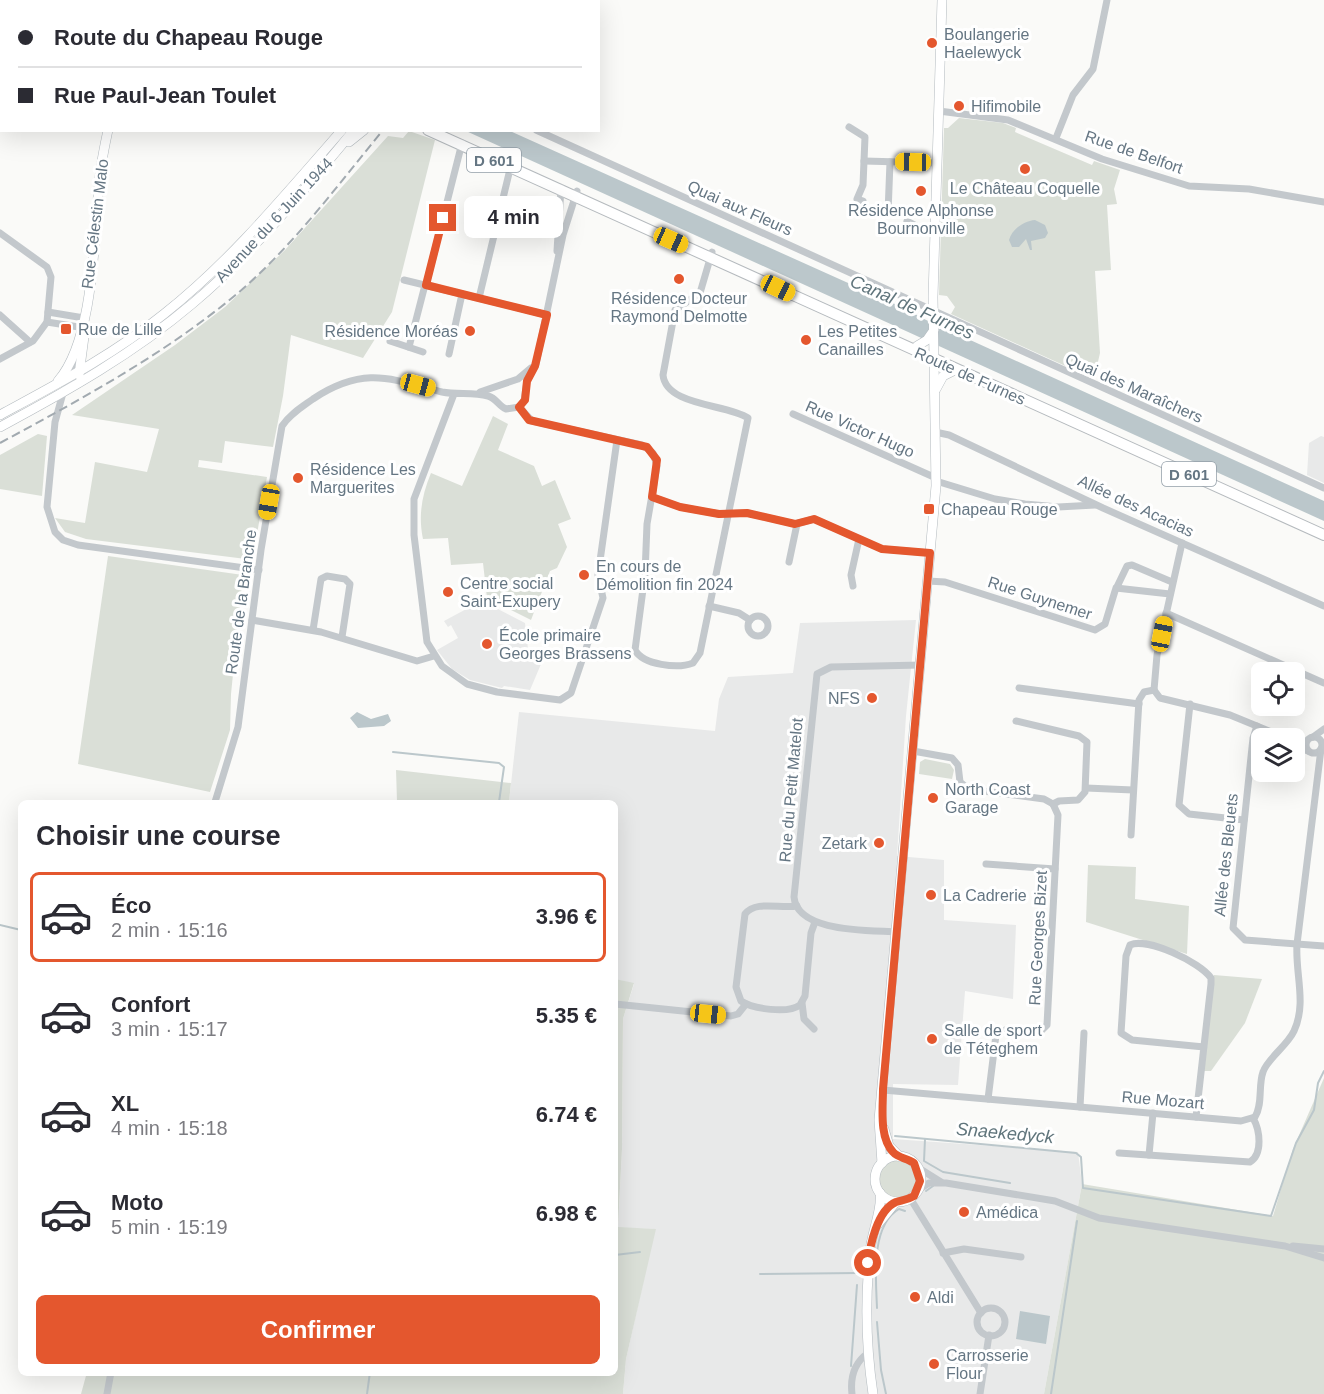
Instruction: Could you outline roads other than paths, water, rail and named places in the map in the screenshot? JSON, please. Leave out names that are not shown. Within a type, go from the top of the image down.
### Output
[{"type":"main road","name":"Route de Furnes","points":[[433,132],[929,350],[1018,392],[1054,412]]},
{"type":"main road","name":"Route de Furnes","points":[[445,132],[462,143]]},
{"type":"main road","name":"Route de Furnes","points":[[711,254],[929,350],[955,370],[1054,412],[1324,535]]},
{"type":"street","points":[[873,1394],[868,1353],[867,1296],[870,1243],[880,1204],[880,1193],[875,1178],[882,1163],[879,1123],[936,476],[935,391],[929,350],[934,330],[934,235],[942,0]]},
{"type":"street","points":[[1056,138],[1073,95],[1093,69],[1107,0]]},
{"type":"street","name":"Rue de Belfort","points":[[939,111],[1001,118],[1056,138],[1102,159],[1189,186],[1250,189],[1324,202]]},
{"type":"street","points":[[849,126],[865,136],[863,185],[860,200]]},
{"type":"street","name":"Rue Célestin Malo","points":[[53,440],[63,407],[73,388],[76,373],[97,235],[100,174],[108,132]]},
{"type":"street","name":"Avenue du 6 Juin 1944","points":[[76,373],[142,331],[204,280],[256,229],[340,132]]},
{"type":"street","name":"Avenue du 6 Juin 1944","points":[[73,388],[138,346],[197,300],[252,249],[352,132]]},
{"type":"street","points":[[338,150],[361,132]]},
{"type":"street","name":"Quai aux Fleurs","points":[[540,132],[933,313]]},
{"type":"street","points":[[409,347],[462,143]]},
{"type":"street","points":[[864,161],[937,163]]},
{"type":"street","points":[[888,213],[890,162]]},
{"type":"street","points":[[480,298],[511,165]]},
{"type":"street","points":[[556,276],[561,188]]},
{"type":"street","points":[[519,407],[537,358],[562,239],[576,193]]},
{"type":"street","points":[[907,221],[934,235]]},
{"type":"street","points":[[0,233],[49,269],[47,322],[30,342],[0,359]]},
{"type":"street","points":[[519,407],[532,421],[645,446],[654,454],[657,466],[650,506],[644,588],[634,644],[638,656],[649,661],[683,665],[693,663],[700,653],[748,418],[737,412],[702,404],[672,391],[665,385],[663,377],[675,310],[700,293],[711,254]]},
{"type":"street","points":[[404,279],[547,315]]},
{"type":"street","points":[[449,354],[462,294]]},
{"type":"street","points":[[48,312],[82,327]]},
{"type":"street","name":"Quai des Maraîchers","points":[[933,313],[1324,488]]},
{"type":"street","points":[[0,315],[30,342]]},
{"type":"street","points":[[47,322],[82,327]]},
{"type":"street","name":"Rue Célestin Malo","points":[[54,385],[70,365],[82,327]]},
{"type":"street","points":[[390,341],[423,352]]},
{"type":"street","points":[[457,395],[484,391],[524,375],[537,358]]},
{"type":"street","points":[[935,391],[943,376],[955,370]]},
{"type":"street","name":"Rue Célestin Malo","points":[[0,415],[76,373]]},
{"type":"street","name":"Rue Célestin Malo","points":[[76,373],[63,393],[55,422],[48,516],[57,535],[74,544],[259,570]]},
{"type":"street","name":"Route de la Branche","points":[[216,800],[238,727],[280,433],[285,421],[330,388],[365,376],[389,377],[457,395]]},
{"type":"street","points":[[511,381],[520,384],[525,393]]},
{"type":"street","points":[[498,402],[496,392],[501,384]]},
{"type":"street","points":[[0,427],[73,388]]},
{"type":"street","points":[[457,395],[487,395],[506,409],[519,407]]},
{"type":"street","points":[[457,395],[418,483],[413,504],[414,535],[422,616],[427,642],[434,656],[456,677],[484,689],[560,700],[570,696],[603,598],[598,575],[605,534],[604,517],[617,440]]},
{"type":"street","name":"Rue Victor Hugo","points":[[793,414],[916,468],[1008,502],[1073,506],[1087,504],[1103,508]]},
{"type":"street","name":"Allée des Acacias","points":[[935,432],[950,435],[1103,508],[1324,606]]},
{"type":"street","points":[[1073,506],[1078,501],[1078,495]]},
{"type":"street","points":[[652,497],[680,507]]},
{"type":"street","points":[[650,506],[680,507],[729,515],[747,513],[797,524],[814,519],[882,549],[930,553]]},
{"type":"street","points":[[789,562],[797,524]]},
{"type":"street","points":[[853,586],[851,575],[859,539]]},
{"type":"street","points":[[1182,543],[1166,613],[1154,690],[1160,698],[1226,713],[1262,728]]},
{"type":"street","name":"Rue Guynemer","points":[[928,581],[945,582],[1095,630],[1105,624],[1124,568],[1130,565],[1172,582]]},
{"type":"street","points":[[313,630],[321,579],[327,576],[344,578],[350,586],[342,637]]},
{"type":"street","points":[[1116,588],[1170,594]]},
{"type":"street","points":[[709,606],[740,613],[750,620]]},
{"type":"street","points":[[1166,613],[1324,683]]},
{"type":"street","points":[[252,620],[342,637],[417,661],[434,656]]},
{"type":"street","name":"Rue du Petit Matelot","points":[[797,906],[795,897],[817,674],[831,667],[921,665]]},
{"type":"street","points":[[1019,688],[1139,704]]},
{"type":"street","points":[[1131,836],[1139,704],[1142,693],[1154,690]]},
{"type":"street","points":[[1190,704],[1179,805],[1189,814],[1244,820]]},
{"type":"street","points":[[913,751],[952,758],[957,765],[960,782],[968,789],[1044,799],[1053,804],[1059,801],[1078,800],[1086,788],[1088,748],[1086,740],[1016,722]]},
{"type":"street","name":"Allée des Bleuets","points":[[1257,726],[1244,820],[1233,928],[1245,940],[1324,946]]},
{"type":"street","points":[[1305,739],[1324,729]]},
{"type":"street","points":[[1119,1153],[1250,1162],[1257,1155],[1259,1134],[1253,1118],[1258,1110],[1264,1069],[1287,1044],[1298,1022],[1301,997],[1296,965],[1297,945],[1318,767],[1323,744],[1319,738],[1311,737]]},
{"type":"street","points":[[1311,737],[1306,744],[1318,767]]},
{"type":"street","points":[[1310,752],[1323,744]]},
{"type":"street","points":[[1305,749],[1310,752]]},
{"type":"street","points":[[1086,788],[1133,790]]},
{"type":"street","name":"Rue Georges Bizet","points":[[988,1099],[996,1035],[1005,1030],[1040,1032],[1047,1025],[1058,815],[1053,804]]},
{"type":"street","points":[[986,864],[1055,868]]},
{"type":"street","points":[[802,1003],[792,1009],[746,1004],[740,999],[736,990],[744,916],[754,906],[786,908],[797,906],[815,922],[825,926],[897,932]]},
{"type":"street","points":[[814,1029],[804,1019],[802,1003],[805,994],[811,933],[815,922]]},
{"type":"street","points":[[1196,1117],[1204,1047],[1210,976],[1179,955],[1141,943],[1130,945],[1126,956],[1121,1033],[1132,1040],[1204,1047]]},
{"type":"street","points":[[618,1004],[733,1016],[746,1004]]},
{"type":"street","points":[[1080,1107],[1083,1033]]},
{"type":"street","points":[[883,1089],[886,1137],[892,1151],[946,1184]]},
{"type":"street","name":"Rue Mozart","points":[[883,1089],[1241,1121],[1253,1118]]},
{"type":"street","points":[[1149,1155],[1153,1113]]},
{"type":"street","points":[[882,1163],[900,1157]]},
{"type":"street","points":[[916,1167],[920,1178],[918,1190]]},
{"type":"street","points":[[880,1193],[888,1200],[896,1202],[910,1198],[929,1183],[946,1184],[1052,1200],[1099,1218],[1285,1246],[1324,1249]]},
{"type":"street","points":[[910,1198],[981,1312],[979,1327],[989,1335]]},
{"type":"street","points":[[870,1243],[880,1221],[896,1202]]},
{"type":"street","points":[[1285,1246],[1324,1258]]},
{"type":"street","points":[[943,1253],[964,1249],[1021,1257]]},
{"type":"street","points":[[981,1312],[993,1308],[1004,1316],[1002,1330],[989,1335]]},
{"type":"street","points":[[980,1394],[989,1335]]},
{"type":"street","points":[[852,1394],[851,1381],[856,1366],[868,1353]]},
{"type":"street","points":[[107,1394],[110,1376]]},
{"type":"waterway","points":[[393,752],[499,763],[504,767],[499,800]]},
{"type":"waterway","points":[[0,925],[18,929]]},
{"type":"waterway","points":[[895,1136],[1076,1153],[1081,1157],[1083,1188],[1271,1216],[1296,1143],[1314,1110],[1318,1083],[1324,1071]]},
{"type":"waterway","points":[[925,1139],[924,1161],[943,1172],[1010,1183]]},
{"type":"waterway","points":[[926,1191],[933,1186]]},
{"type":"waterway","points":[[877,1308],[876,1269],[879,1240],[890,1217],[899,1209],[905,1211]]},
{"type":"waterway","name":"Snaekedyck","points":[[1051,1394],[1077,1221]]},
{"type":"waterway","points":[[618,1255],[640,1252]]},
{"type":"waterway","points":[[760,1274],[858,1273]]},
{"type":"waterway","points":[[851,1366],[857,1285]]},
{"type":"waterway","points":[[877,1322],[881,1370],[886,1394]]},
{"type":"waterway","points":[[367,1394],[369,1376]]},
{"type":"railway","points":[[0,443],[93,392],[152,355],[182,336],[238,293],[296,236],[381,132]]},
{"type":"place","name":"Boulangerie Haelewyck","points":[[932,43]]},
{"type":"place","name":"Hifimobile","points":[[959,106]]},
{"type":"place","name":"Le Château Coquelle","points":[[1025,169]]},
{"type":"place","name":"Résidence Alphonse Bournonville","points":[[921,191]]},
{"type":"place","name":"Résidence Docteur Raymond Delmotte","points":[[679,279]]},
{"type":"place","name":"Rue de Lille","points":[[66,329]]},
{"type":"place","name":"Résidence Moréas","points":[[470,331]]},
{"type":"place","name":"Les Petites Canailles","points":[[806,340]]},
{"type":"place","name":"Résidence Les Marguerites","points":[[298,478]]},
{"type":"place","name":"Chapeau Rouge","points":[[929,509]]},
{"type":"place","name":"En cours de Démolition fin 2024","points":[[584,575]]},
{"type":"place","name":"Centre social Saint-Exupery","points":[[448,592]]},
{"type":"place","name":"École primaire Georges Brassens","points":[[487,644]]},
{"type":"place","name":"NFS","points":[[872,698]]},
{"type":"place","name":"North Coast Garage","points":[[933,798]]},
{"type":"place","name":"Zetark","points":[[879,843]]},
{"type":"place","name":"La Cadrerie","points":[[931,895]]},
{"type":"place","name":"Salle de sport de Téteghem","points":[[932,1039]]},
{"type":"place","name":"Amédica","points":[[964,1212]]},
{"type":"place","name":"Aldi","points":[[915,1297]]},
{"type":"place","name":"Carrosserie Flour","points":[[934,1364]]},
{"type":"water label","name":"Canal de Furnes","points":[[912,307]]}]
